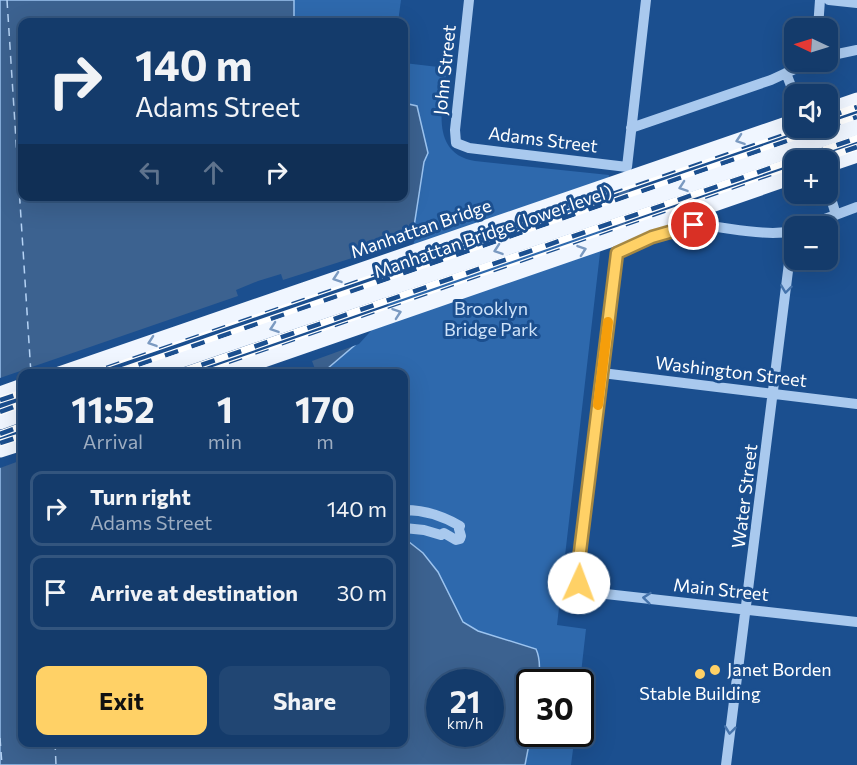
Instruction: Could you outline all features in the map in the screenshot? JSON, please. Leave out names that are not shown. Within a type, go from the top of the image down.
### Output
[{"type":"main road","points":[[838,107],[857,100]]},
{"type":"main road","name":"Manhattan Bridge","points":[[74,369],[784,125]]},
{"type":"main road","name":"Manhattan Bridge (lower level)","points":[[155,369],[857,127]]},
{"type":"main road","points":[[838,162],[857,155]]},
{"type":"main road","points":[[237,369],[784,180]]},
{"type":"main road","points":[[0,394],[18,387]]},
{"type":"main road","points":[[0,422],[18,415]]},
{"type":"main road","points":[[0,450],[18,444]]},
{"type":"street","name":"John Street","points":[[456,143],[455,130],[469,0]]},
{"type":"street","points":[[646,0],[631,128],[786,73],[790,84]]},
{"type":"street","points":[[819,18],[820,0]]},
{"type":"street","points":[[829,0],[857,3]]},
{"type":"street","points":[[838,54],[857,50]]},
{"type":"street","name":"Adams Street","points":[[456,143],[469,148],[627,167],[631,128]]},
{"type":"street","points":[[833,204],[836,215],[857,207]]},
{"type":"street","points":[[602,374],[617,253],[652,237],[694,225],[742,231],[784,231]]},
{"type":"street","name":"Water Street","points":[[726,765],[789,270]]},
{"type":"street","name":"Washington Street","points":[[602,374],[857,404]]},
{"type":"street","name":"Main Street","points":[[602,374],[578,568],[578,577],[582,587],[597,593],[857,622]]},
{"type":"street","points":[[408,510],[418,510],[443,517],[460,526],[461,536],[456,540],[444,533],[441,535],[408,528]]},
{"type":"green space","points":[[294,0],[401,0],[399,18],[294,18]]},
{"type":"green space","name":"Brooklyn Bridge Park","points":[[408,63],[447,68],[442,124],[444,137],[450,148],[460,156],[475,161],[609,175],[557,625],[586,629],[581,669],[538,669],[536,649],[478,631],[463,621],[438,572],[423,553],[408,541],[408,369],[327,369],[355,345],[411,246],[424,162],[417,106],[408,104]]},
{"type":"green space","points":[[528,747],[573,747],[571,765],[525,765]]},
{"type":"shaded area","points":[[0,0],[294,0],[294,18],[18,18],[18,201],[408,201],[408,104],[417,106],[428,153],[424,162],[411,246],[355,345],[327,369],[18,369],[18,747],[408,747],[408,541],[423,553],[438,572],[463,622],[478,631],[536,649],[539,669],[516,669],[516,747],[528,747],[525,765],[0,765]]},
{"type":"pier","points":[[415,238],[407,269],[379,322],[359,344],[312,361],[315,369],[26,369],[238,296],[236,290],[258,281],[281,274],[283,280]]},
{"type":"pier","points":[[18,372],[18,461],[0,468],[0,378]]},
{"type":"ferry route","points":[[7,0],[18,171]]},
{"type":"ferry route","points":[[20,201],[31,369]]},
{"type":"ferry route","points":[[0,738],[2,765]]},
{"type":"ferry route","points":[[55,747],[56,765]]},
{"type":"tunnel","points":[[810,138],[814,150]]},
{"type":"tunnel","points":[[618,241],[626,176]]},
{"type":"railway","points":[[838,114],[857,107]]},
{"type":"railway","points":[[126,369],[857,117]]},
{"type":"railway","points":[[94,369],[784,132]]},
{"type":"railway","points":[[189,369],[857,138]]},
{"type":"railway","points":[[838,154],[857,147]]},
{"type":"railway","points":[[217,369],[784,173]]},
{"type":"railway","points":[[0,400],[18,394]]},
{"type":"railway","points":[[0,412],[18,405]]},
{"type":"railway","points":[[0,434],[18,427]]},
{"type":"railway","points":[[0,443],[18,437]]},
{"type":"slow traffic","points":[[598,405],[608,322]]},
{"type":"place","name":"Janet Borden","points":[[715,670]]},
{"type":"place","name":"Stable Building","points":[[700,674]]},
{"type":"route","points":[[579,583],[578,568],[617,253],[652,237],[694,225]]}]
